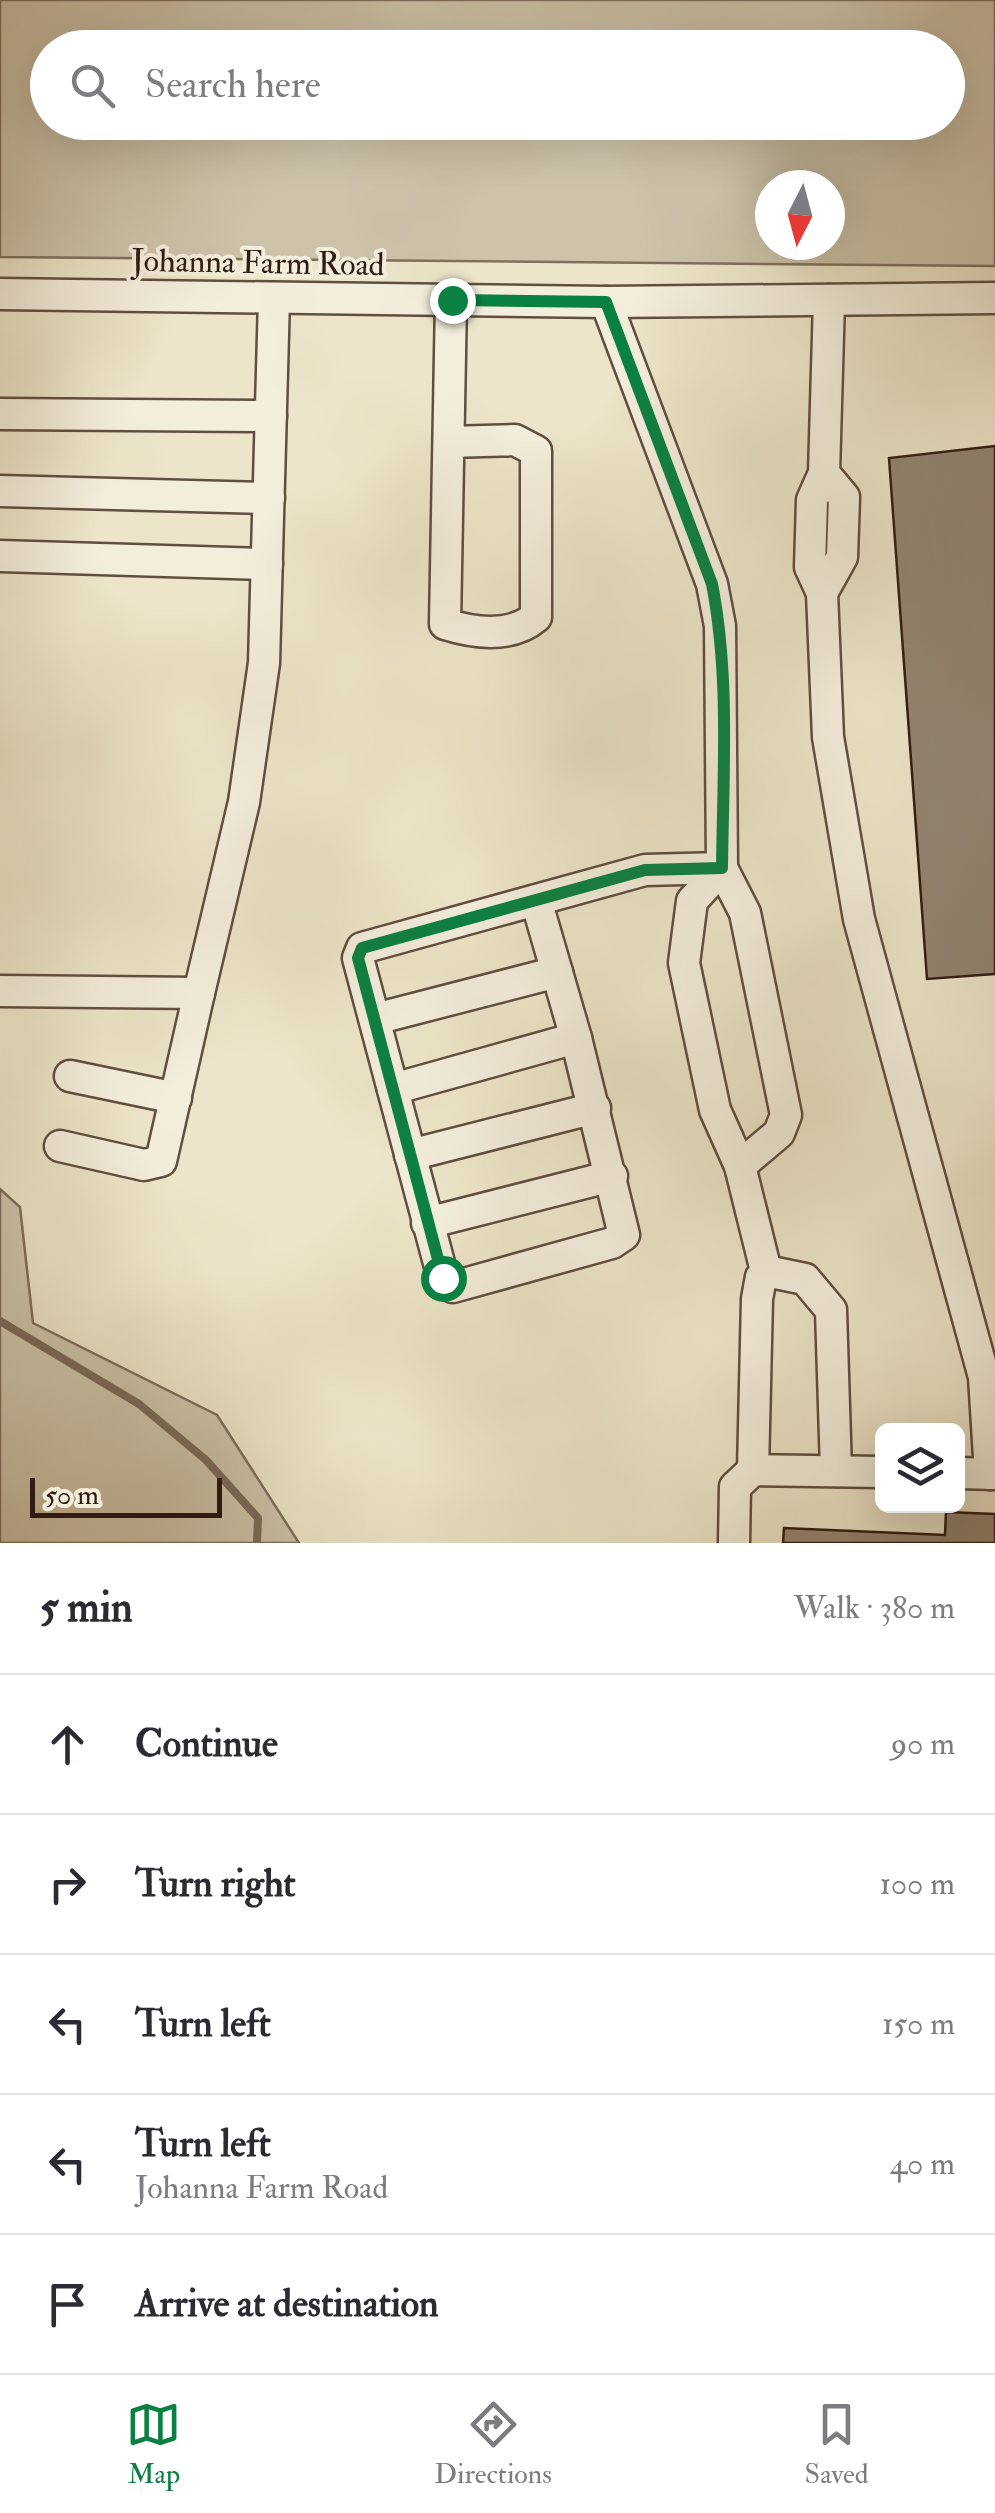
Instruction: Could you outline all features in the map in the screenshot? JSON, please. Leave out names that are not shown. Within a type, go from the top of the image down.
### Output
[{"type":"street","name":"Johanna Farm Road","points":[[0,294],[606,302],[995,298]]},
{"type":"street","points":[[60,1146],[154,1166],[161,1161],[244,802],[264,663],[274,298]]},
{"type":"street","points":[[449,442],[515,440],[536,451],[536,616],[522,629],[470,632],[445,624],[452,300]]},
{"type":"street","points":[[829,300],[824,473],[812,500],[810,567],[822,593],[828,737],[859,919],[984,1377],[992,1474],[965,1473]]},
{"type":"street","points":[[606,302],[712,584],[720,626],[722,868],[746,913],[786,1114],[779,1133],[740,1166]]},
{"type":"street","points":[[0,414],[271,416]]},
{"type":"street","points":[[0,491],[269,498]]},
{"type":"street","points":[[0,556],[267,564]]},
{"type":"street","points":[[536,900],[576,1038],[624,1235],[612,1243],[453,1286],[443,1278],[427,1222],[358,958],[362,948],[536,900],[645,870],[722,868]]},
{"type":"street","points":[[722,868],[692,901],[684,963],[715,1110],[740,1166],[766,1271]]},
{"type":"street","points":[[374,1019],[557,972]]},
{"type":"street","points":[[0,991],[199,993]]},
{"type":"street","points":[[393,1089],[576,1038]]},
{"type":"street","points":[[70,1076],[176,1098]]},
{"type":"street","points":[[410,1155],[594,1108]]},
{"type":"street","points":[[427,1222],[612,1176]]},
{"type":"street","points":[[753,1470],[756,1300],[760,1277],[766,1271]]},
{"type":"street","points":[[766,1271],[805,1279],[830,1310],[836,1471]]},
{"type":"street","points":[[734,1543],[735,1486],[753,1470],[875,1472]]},
{"type":"shaded area","points":[[0,0],[995,0],[995,266],[0,257]]},
{"type":"shaded area","points":[[0,1189],[20,1207],[33,1323],[217,1415],[299,1543],[0,1543]]},
{"type":"building","points":[[995,446],[995,974],[927,979],[889,458]]},
{"type":"building","points":[[946,1513],[995,1514],[995,1543],[783,1543],[784,1528],[945,1535]]},
{"type":"waterway","points":[[0,1321],[139,1404],[206,1460],[258,1518],[257,1543]]},
{"type":"route","points":[[443,1278],[358,958],[362,948],[645,870],[722,868],[723,804],[720,626],[712,584],[606,302],[452,300]]}]
